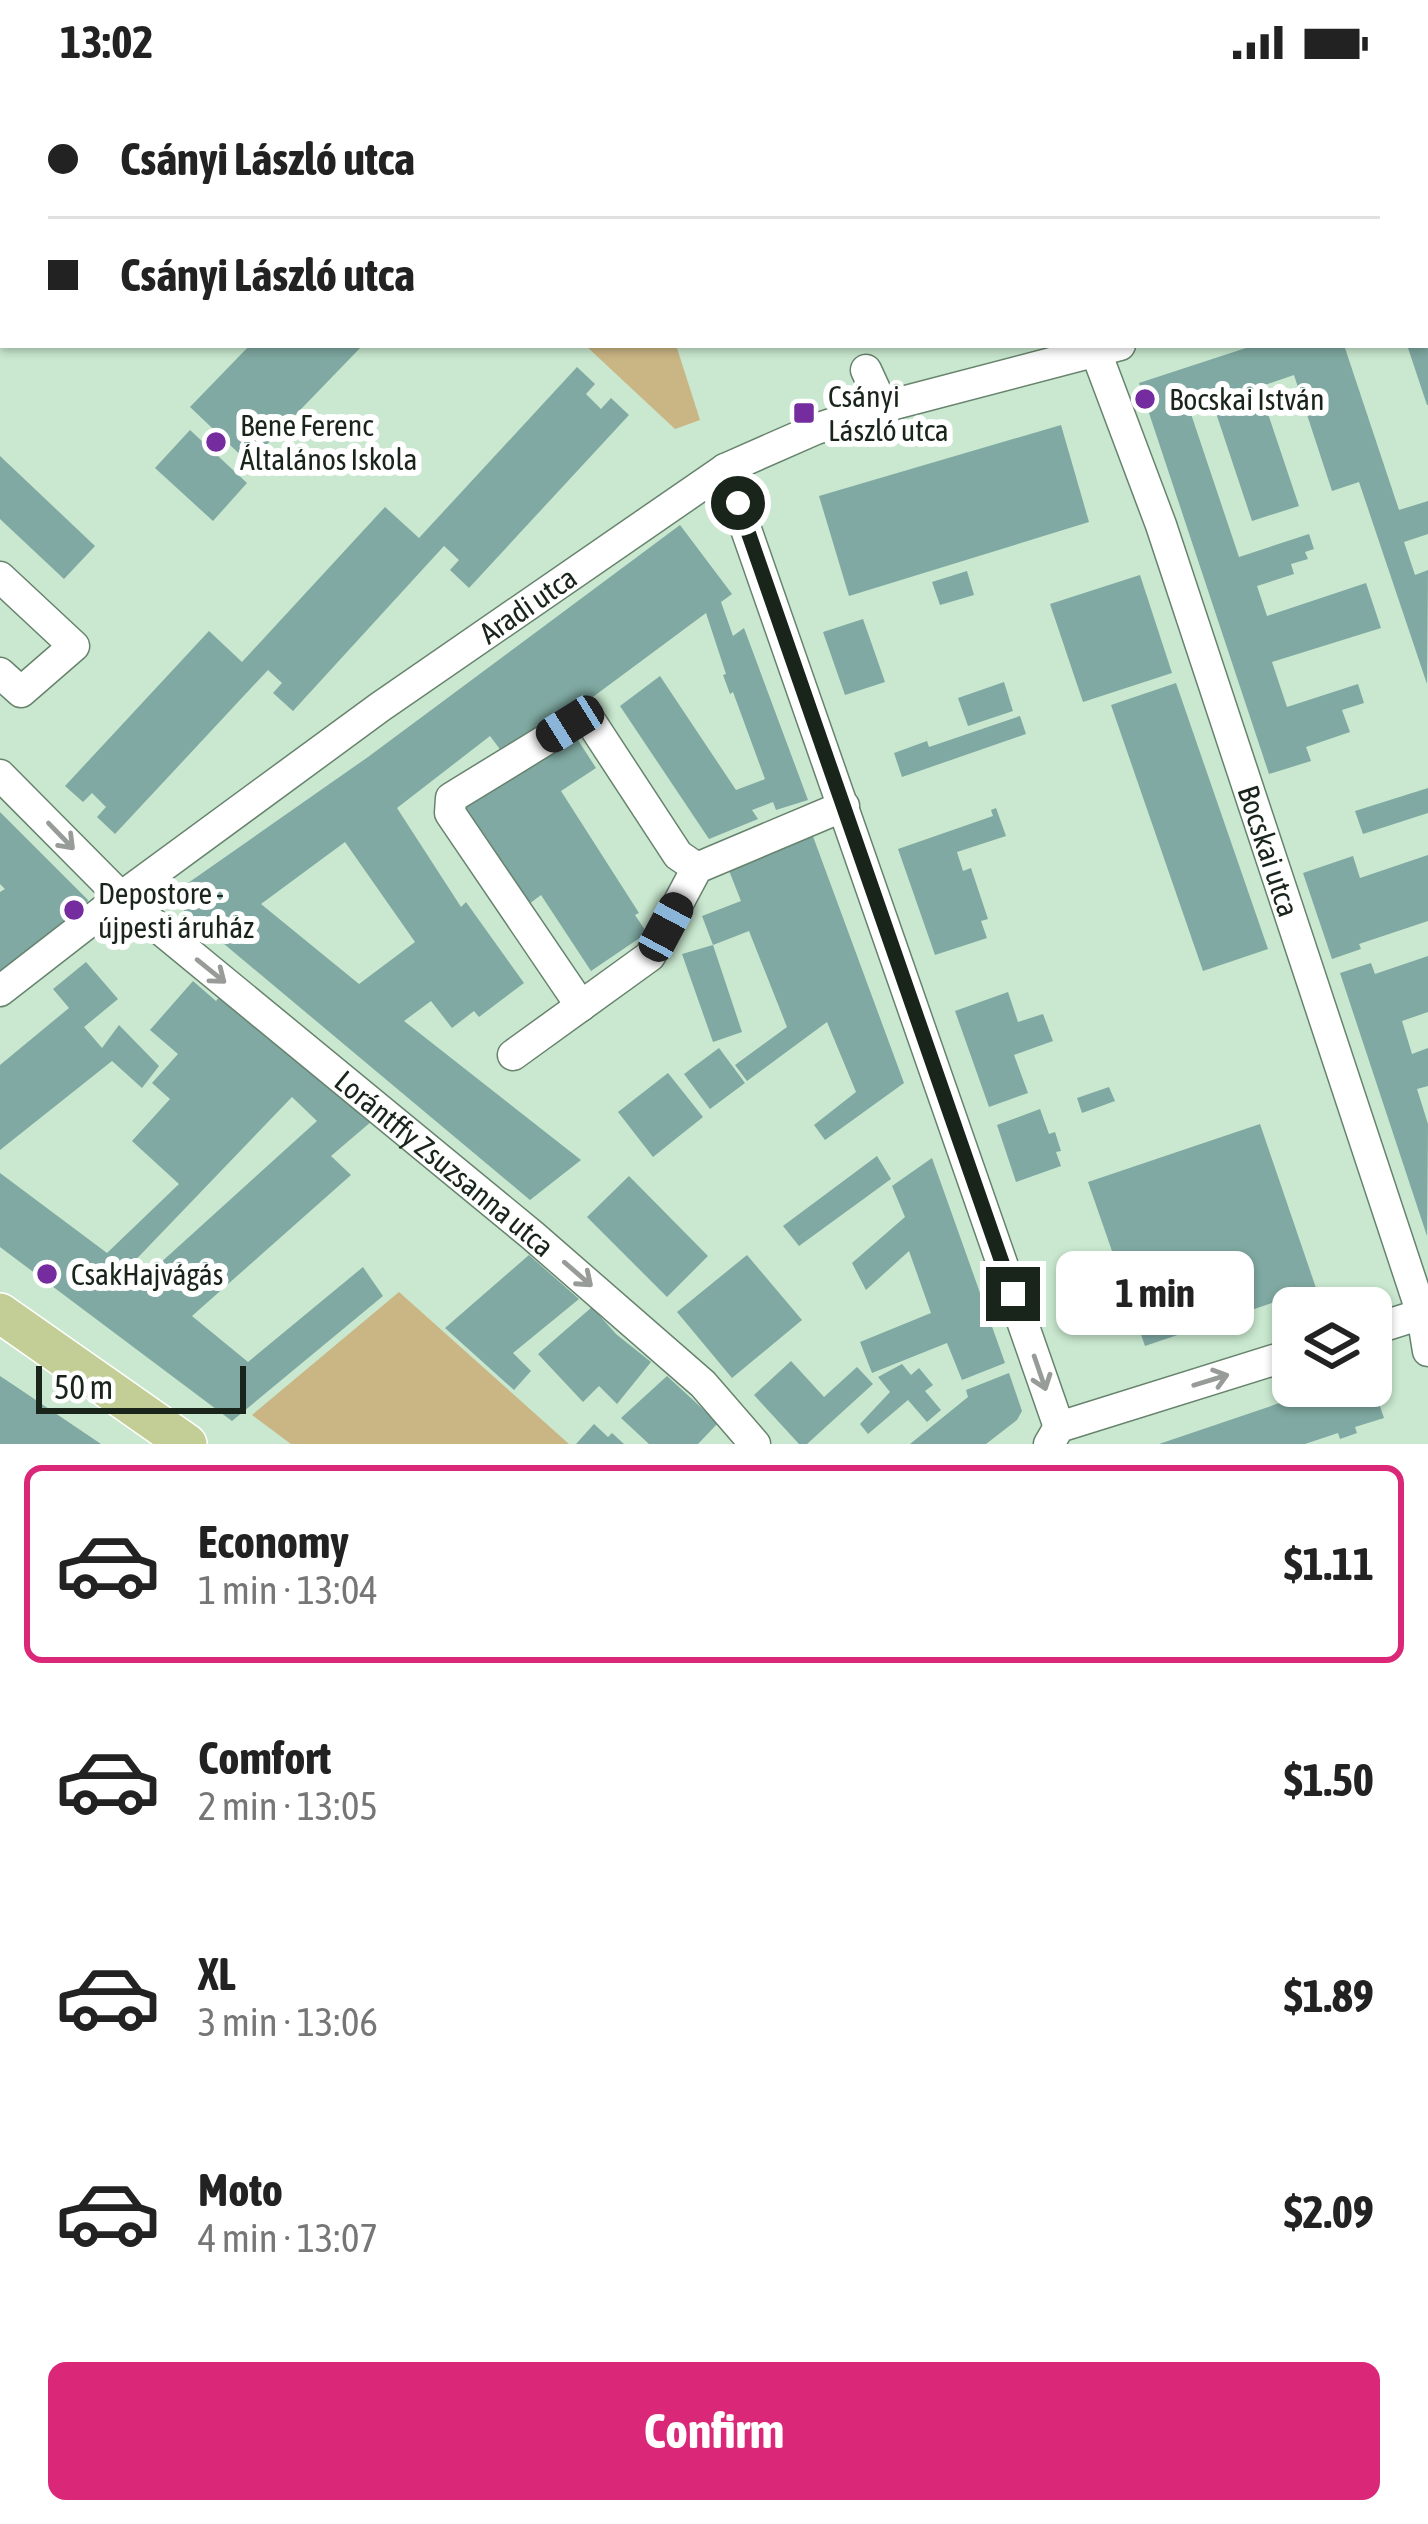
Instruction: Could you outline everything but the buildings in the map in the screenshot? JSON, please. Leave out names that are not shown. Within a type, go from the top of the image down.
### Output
[{"type":"main road","points":[[0,1313],[187,1444]]},
{"type":"street","name":"Aradi utca","points":[[0,991],[380,707],[725,469],[816,429],[883,407],[1108,348]]},
{"type":"street","name":"Bocskai utca","points":[[1108,348],[1161,525],[1425,1313],[1428,1351]]},
{"type":"street","points":[[866,370],[883,407]]},
{"type":"street","points":[[725,469],[844,806],[1054,1436],[1272,1361]]},
{"type":"street","points":[[0,577],[74,646],[21,692],[0,673]]},
{"type":"street","points":[[580,1006],[450,813],[451,798],[581,719],[591,722],[678,855],[697,868]]},
{"type":"street","name":"Lorántffy Zsuzsanna utca","points":[[0,776],[121,897],[549,1250],[703,1384],[754,1444]]},
{"type":"street","points":[[513,1055],[650,956],[697,868],[844,806]]},
{"type":"street","points":[[1392,1323],[1425,1313]]},
{"type":"shaded area","points":[[588,348],[677,348],[700,420],[675,429]]},
{"type":"shaded area","points":[[399,1292],[569,1444],[291,1444],[252,1415]]},
{"type":"place","name":"Bocskai István","points":[[1145,399]]},
{"type":"place","name":"Csányi László utca","points":[[804,413]]},
{"type":"place","name":"Bene Ferenc Általános Iskola","points":[[216,442]]},
{"type":"place","name":"Depostore - újpesti áruház","points":[[74,910]]},
{"type":"place","name":"CsakHajvágás","points":[[47,1274]]},
{"type":"route","points":[[738,503],[1013,1294]]}]
